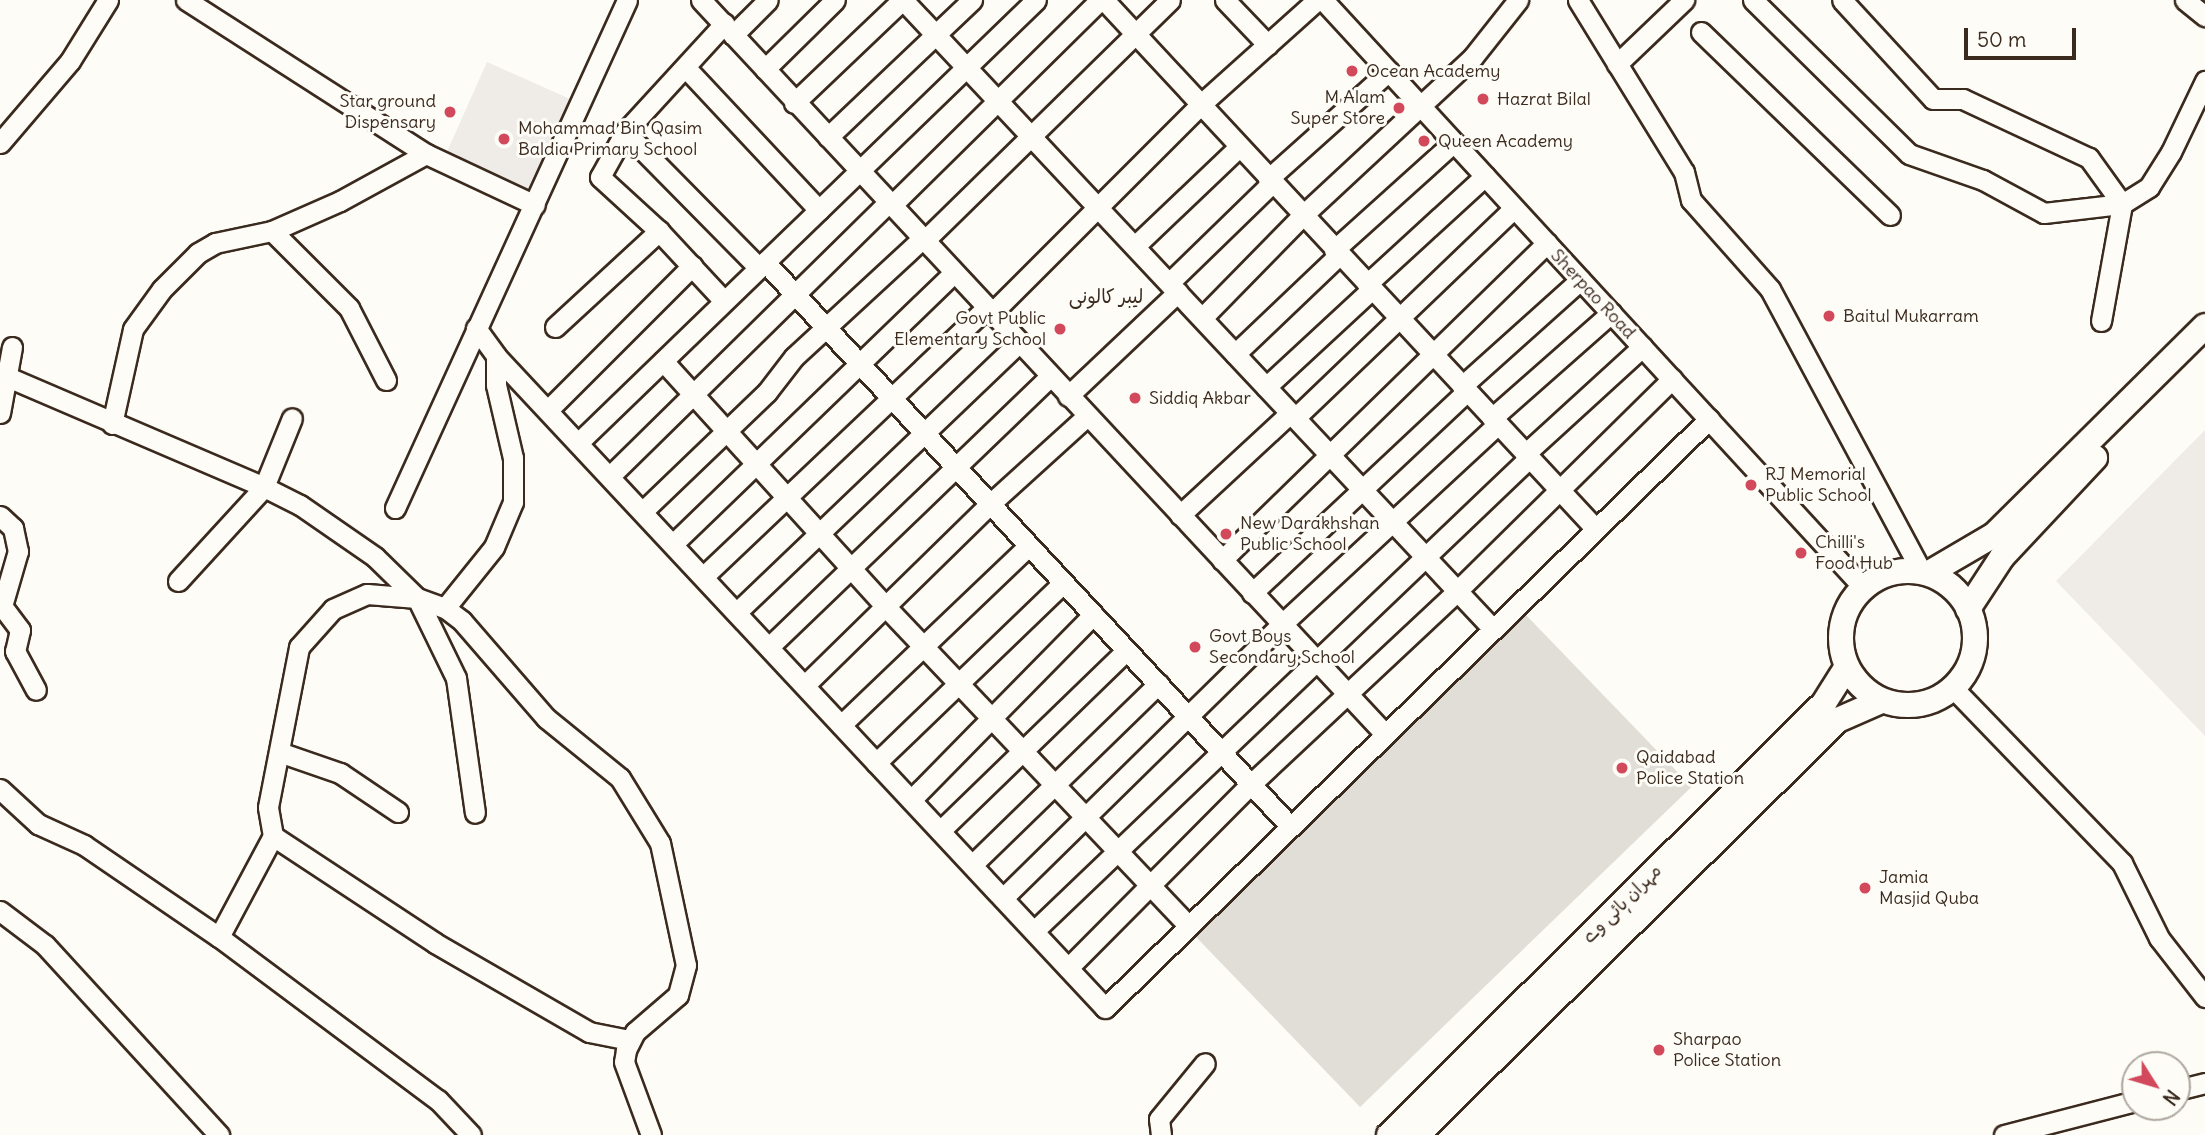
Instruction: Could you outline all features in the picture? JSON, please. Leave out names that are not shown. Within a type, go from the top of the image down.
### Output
[{"type":"main road","points":[[1926,572],[1945,581],[1968,609],[1976,639],[1974,657],[1954,689],[1919,706],[1881,701],[1861,687],[1846,668],[1840,639],[1846,611],[1864,587],[1881,576],[1926,572],[1994,535],[2205,326]]},
{"type":"main road","points":[[1968,609],[2002,557],[2205,345]]},
{"type":"main road","name":"مہران ہائی وے","points":[[1389,1135],[1824,704],[1846,668]]},
{"type":"main road","points":[[1417,1135],[1838,720],[1881,701]]},
{"type":"street","points":[[0,143],[70,61],[108,0]]},
{"type":"street","points":[[186,0],[426,154],[535,205]]},
{"type":"street","points":[[395,508],[627,0]]},
{"type":"street","points":[[701,0],[794,103],[1385,734]]},
{"type":"street","points":[[724,301],[660,231],[600,177],[625,132],[685,67],[768,0]]},
{"type":"street","points":[[765,69],[835,0]]},
{"type":"street","points":[[794,103],[903,0],[1031,133],[1493,629]]},
{"type":"street","points":[[828,137],[972,0]]},
{"type":"street","points":[[578,443],[968,69],[1036,0]]},
{"type":"street","points":[[610,476],[1102,0],[1596,529]]},
{"type":"street","points":[[643,511],[767,392],[794,357],[828,330],[1171,0]]},
{"type":"street","points":[[1226,0],[1268,45]]},
{"type":"street","points":[[705,575],[989,311],[1200,105],[1317,0]]},
{"type":"street","name":"Sherpao Road","points":[[1323,0],[1864,587]]},
{"type":"street","points":[[1202,318],[1303,215],[1422,108],[1473,57],[1518,0]]},
{"type":"street","points":[[1578,0],[1684,172],[1691,200],[1770,289],[1926,572]]},
{"type":"street","points":[[1617,64],[1684,0]]},
{"type":"street","points":[[1753,0],[1909,153],[1983,180],[2044,213],[2122,204],[2148,187],[2171,152],[2205,81]]},
{"type":"street","points":[[1842,0],[1933,99],[1963,99],[2089,158],[2122,204],[2101,321]]},
{"type":"street","points":[[2185,0],[2205,16]]},
{"type":"street","points":[[1701,32],[1890,215]]},
{"type":"street","points":[[685,67],[819,209]]},
{"type":"street","points":[[1068,396],[1270,181],[1389,71]]},
{"type":"street","points":[[625,132],[797,297],[1290,826]]},
{"type":"street","points":[[1235,354],[1337,252],[1454,142]]},
{"type":"street","points":[[1135,246],[1239,147]]},
{"type":"street","points":[[113,424],[133,329],[162,289],[215,243],[272,231],[340,201],[426,154]]},
{"type":"street","points":[[1266,387],[1485,176]]},
{"type":"street","points":[[1180,515],[1400,320],[1514,208]]},
{"type":"street","points":[[272,231],[349,308],[386,380]]},
{"type":"street","points":[[555,327],[660,231]]},
{"type":"street","points":[[1222,560],[1547,243]]},
{"type":"street","points":[[548,410],[692,266]]},
{"type":"street","points":[[674,543],[954,273]]},
{"type":"street","points":[[1252,593],[1580,280]]},
{"type":"street","points":[[1003,898],[1282,624],[1611,313]]},
{"type":"street","points":[[476,328],[496,356],[705,575],[1105,1008],[1709,419]]},
{"type":"street","points":[[738,611],[1018,343]]},
{"type":"street","points":[[0,413],[10,378],[12,347]]},
{"type":"street","points":[[1034,931],[1120,853],[1220,751],[1642,347]]},
{"type":"street","points":[[445,608],[494,547],[513,502],[513,458],[496,385],[496,356]]},
{"type":"street","points":[[663,360],[886,607],[1188,925]]},
{"type":"street","points":[[770,646],[1050,377]]},
{"type":"street","points":[[10,378],[264,487],[345,534],[417,598],[456,678],[475,813]]},
{"type":"street","points":[[1068,968],[1251,784],[1457,591],[1672,379]]},
{"type":"street","points":[[805,685],[989,504],[1087,416]]},
{"type":"street","points":[[178,580],[264,487],[292,418]]},
{"type":"street","points":[[0,516],[13,528],[18,551],[2,606],[20,630],[15,650],[36,690]]},
{"type":"street","points":[[841,725],[1028,546]]},
{"type":"street","points":[[876,763],[957,682],[1063,583]]},
{"type":"street","points":[[219,937],[273,836],[268,807],[299,646],[333,609],[367,594],[417,598],[445,608],[462,621],[546,718],[620,778],[660,843],[685,965],[684,982],[671,1004],[629,1040],[624,1062],[651,1135]]},
{"type":"street","points":[[911,800],[989,716],[1093,615]]},
{"type":"street","points":[[940,831],[1126,651]]},
{"type":"street","points":[[972,865],[1158,684]]},
{"type":"street","points":[[1954,689],[2122,863],[2159,938],[2177,967],[2205,997]]},
{"type":"street","points":[[279,752],[340,773],[398,812]]},
{"type":"street","points":[[0,789],[38,824],[84,845],[219,937],[438,1100],[471,1135]]},
{"type":"street","points":[[273,836],[435,943],[589,1032],[629,1040]]},
{"type":"street","points":[[0,911],[45,945],[219,1135]]},
{"type":"street","points":[[1160,1135],[1159,1119],[1205,1063]]},
{"type":"street","points":[[2004,1135],[2121,1105]]},
{"type":"shaded area","name":"Mohammad Bin Qasim Baldia Primary School","points":[[487,62],[573,100],[531,194],[445,156]]},
{"type":"shaded area","points":[[2205,430],[2205,736],[2056,581]]},
{"type":"shaded area","points":[[1525,614],[1692,787],[1360,1107],[1193,934]]},
{"type":"place","name":"Ocean Academy","points":[[1352,71]]},
{"type":"place","name":"Hazrat Bilal","points":[[1483,99]]},
{"type":"place","name":"M Alam Super Store","points":[[1399,108]]},
{"type":"place","name":"Star ground Dispensary","points":[[450,112]]},
{"type":"place","name":"Mohammad Bin Qasim Baldia Primary School","points":[[504,139]]},
{"type":"place","name":"Queen Academy","points":[[1424,141]]},
{"type":"place","name":"Baitul Mukarram","points":[[1829,316]]},
{"type":"place","name":"Govt Public Elementary School","points":[[1060,329]]},
{"type":"place","name":"Siddiq Akbar","points":[[1135,398]]},
{"type":"place","name":"RJ Memorial Public School","points":[[1751,485]]},
{"type":"place","name":"New Darakhshan Public School","points":[[1226,534]]},
{"type":"place","name":"Chilli's Food Hub","points":[[1801,553]]},
{"type":"place","name":"Govt Boys Secondary School","points":[[1195,647]]},
{"type":"place","name":"Qaidabad Police Station","points":[[1622,768]]},
{"type":"place","name":"Jamia Masjid Quba","points":[[1865,888]]},
{"type":"place","name":"Sharpao Police Station","points":[[1659,1050]]},
{"type":"district","name":"لیبر کالونی","points":[[1106,297]]}]
